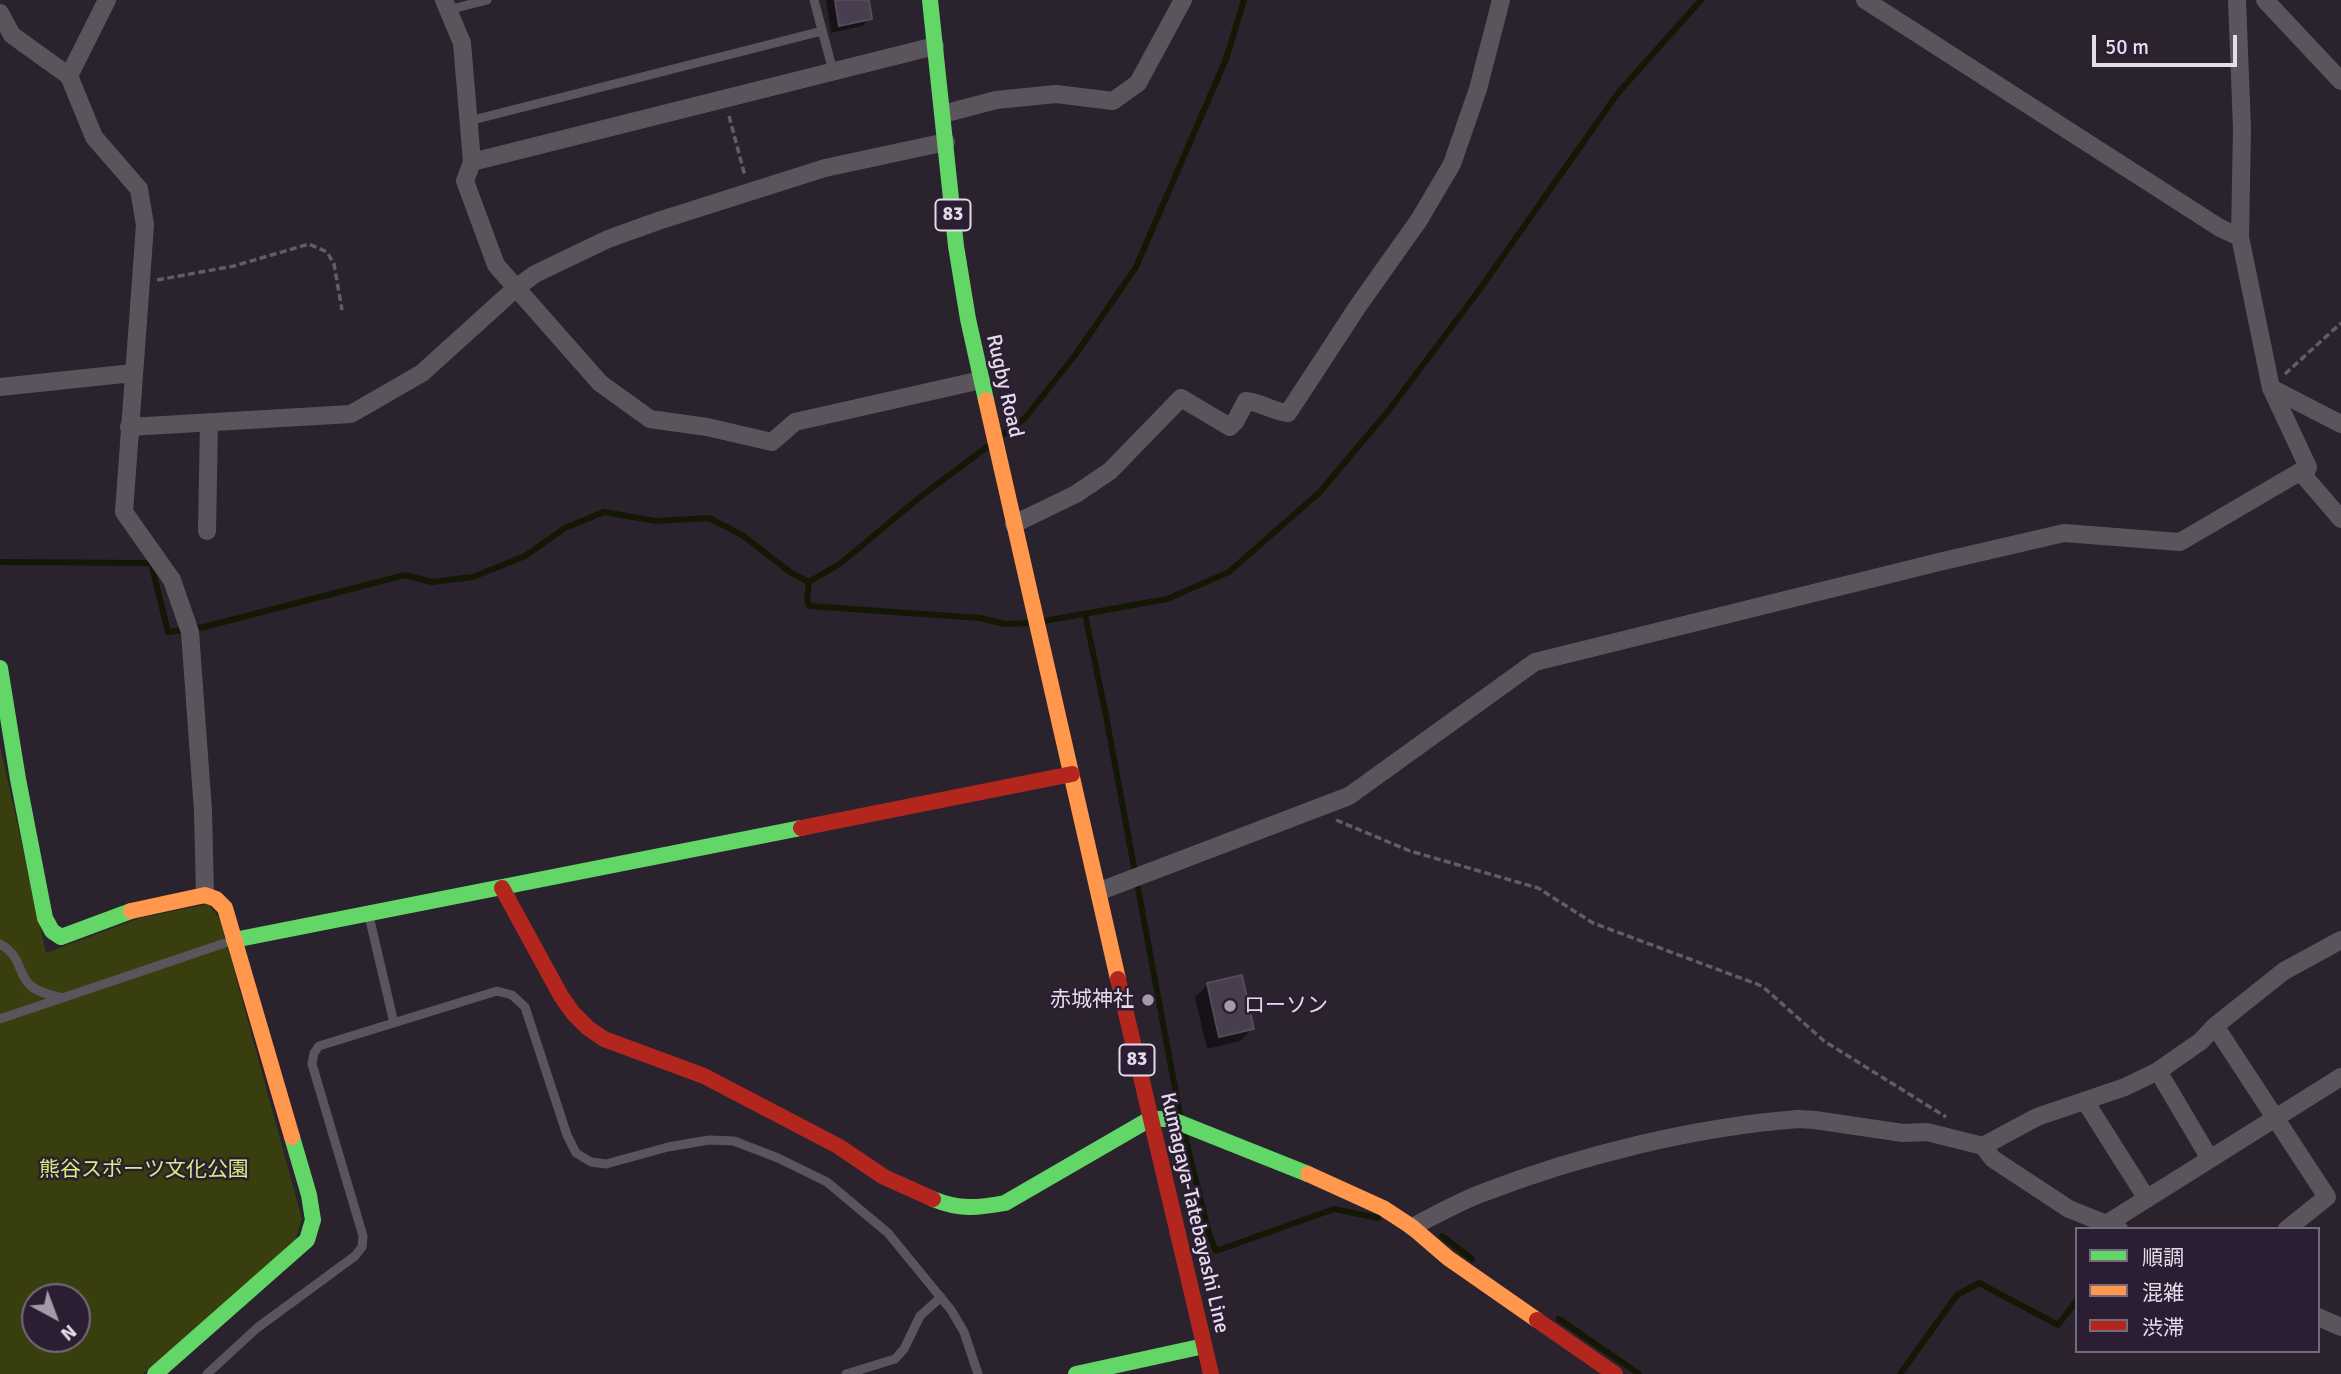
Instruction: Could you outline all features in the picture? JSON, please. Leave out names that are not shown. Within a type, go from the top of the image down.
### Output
[{"type":"street","points":[[69,76],[107,0]]},
{"type":"street","name":"Rugby Road","points":[[930,0],[956,246],[968,319],[1072,774]]},
{"type":"street","points":[[943,114],[996,100],[1056,94],[1113,101],[1138,83],[1183,0]]},
{"type":"street","points":[[1014,524],[1076,494],[1110,471],[1181,398],[1230,427],[1246,401],[1288,412],[1419,220],[1452,164],[1478,89],[1501,0]]},
{"type":"street","points":[[1865,0],[2220,228],[2240,237]]},
{"type":"street","points":[[2237,0],[2242,128],[2240,237],[2271,388],[2308,467]]},
{"type":"street","points":[[2265,0],[2341,81]]},
{"type":"street","points":[[446,5],[462,43],[472,162],[465,181],[496,265],[600,383],[650,419],[707,427],[772,442],[795,422],[981,380]]},
{"type":"street","points":[[0,13],[12,35],[69,76],[94,137],[139,189],[145,225],[124,512],[172,580],[190,632],[203,811],[205,895]]},
{"type":"street","points":[[472,162],[935,46]]},
{"type":"street","points":[[129,427],[351,414],[422,373],[535,274],[608,239],[825,168],[946,142]]},
{"type":"street","points":[[0,387],[133,373]]},
{"type":"street","points":[[2271,388],[2341,424]]},
{"type":"street","points":[[207,531],[209,422]]},
{"type":"street","points":[[2308,467],[2304,475],[2341,519]]},
{"type":"street","points":[[1100,891],[1349,796],[1535,662],[2064,533],[2180,542],[2308,467]]},
{"type":"street","points":[[0,668],[36,875],[46,918],[52,931],[61,937],[126,912],[205,895],[216,899],[225,908],[298,1150],[313,1220],[307,1240],[155,1374]]},
{"type":"street","points":[[234,940],[1072,774]]},
{"type":"street","name":"Kumagaya-Tatebayashi Line","points":[[1072,774],[1211,1374]]},
{"type":"street","points":[[502,888],[561,996],[588,1028],[604,1039],[704,1076],[838,1146],[884,1177],[949,1206],[978,1208],[1005,1203],[1150,1119],[1170,1119],[1334,1184],[1383,1208],[1412,1227],[1448,1258],[1615,1374]]},
{"type":"street","points":[[1975,1144],[2038,1117],[2125,1087],[2158,1071],[2201,1041],[2284,971],[2341,940]]},
{"type":"street","points":[[2216,1026],[2327,1197],[2290,1227]]},
{"type":"street","points":[[2158,1071],[2210,1159]]},
{"type":"street","points":[[1412,1227],[1483,1192],[1533,1175],[1685,1134],[1770,1121],[1815,1120],[1882,1131],[1927,1132],[1975,1144],[2058,1202],[2113,1226],[2147,1199],[2341,1077]]},
{"type":"street","points":[[2085,1101],[2147,1199]]},
{"type":"street","points":[[2320,1318],[2341,1327]]},
{"type":"street","points":[[1076,1374],[1135,1367],[1204,1346]]},
{"type":"lane","points":[[446,5],[487,0]]},
{"type":"lane","points":[[814,0],[833,71]]},
{"type":"lane","points":[[468,121],[822,31]]},
{"type":"lane","points":[[368,914],[394,1023]]},
{"type":"lane","points":[[0,1019],[234,940]]},
{"type":"lane","points":[[0,944],[9,949],[18,960],[26,981],[32,988],[63,998]]},
{"type":"lane","points":[[207,1374],[257,1328],[355,1256],[362,1247],[363,1236],[312,1064],[314,1053],[319,1046],[497,991],[512,995],[525,1007],[567,1135],[576,1153],[591,1162],[606,1164],[668,1147],[709,1140],[734,1140],[778,1157],[827,1182],[888,1233],[941,1297],[964,1332],[978,1374]]},
{"type":"lane","points":[[846,1374],[895,1360],[904,1349],[920,1316],[941,1297]]},
{"type":"path","points":[[724,99],[750,192]]},
{"type":"path","points":[[141,283],[234,266],[309,244],[327,252],[334,264],[342,310]]},
{"type":"path","points":[[2271,388],[2341,323]]},
{"type":"path","points":[[1312,810],[1410,850],[1538,888],[1593,923],[1762,986],[1824,1041],[1946,1117],[1975,1144]]},
{"type":"green space","name":"熊谷スポーツ文化公園","points":[[0,746],[46,953],[140,918],[208,904],[220,919],[302,1219],[295,1241],[143,1374],[0,1374]]},
{"type":"building","points":[[835,0],[869,0],[872,19],[839,26]]},
{"type":"building","name":"ローソン","points":[[1242,975],[1254,1029],[1219,1037],[1207,983]]},
{"type":"waterway","points":[[1004,434],[1025,418],[1076,354],[1136,267],[1226,59],[1244,0]]},
{"type":"waterway","points":[[1044,621],[1167,599],[1229,572],[1320,492],[1389,410],[1477,293],[1618,93],[1701,0]]},
{"type":"waterway","points":[[809,582],[841,563],[920,497],[987,447]]},
{"type":"waterway","points":[[0,562],[151,563],[168,632],[204,627],[405,575],[432,582],[473,577],[525,556],[565,528],[604,512],[656,521],[709,518],[742,535],[790,572],[809,582]]},
{"type":"waterway","points":[[809,582],[809,606],[980,618],[1005,624],[1029,623]]},
{"type":"waterway","points":[[1085,614],[1180,1115]]},
{"type":"waterway","points":[[1184,1132],[1209,1234],[1216,1251],[1334,1209],[1378,1218]]},
{"type":"waterway","points":[[1442,1236],[1472,1259]]},
{"type":"waterway","points":[[1900,1374],[1957,1295],[1979,1283],[2058,1325],[2075,1303]]},
{"type":"waterway","points":[[1559,1319],[1639,1374]]},
{"type":"traffic: fast","points":[[930,0],[956,246],[968,319],[986,400]]},
{"type":"traffic: fast","points":[[0,668],[45,918],[52,931],[61,937],[131,911]]},
{"type":"traffic: fast","points":[[234,940],[801,828]]},
{"type":"traffic: fast","points":[[933,1199],[969,1207],[1005,1203],[1150,1119],[1170,1119],[1308,1174]]},
{"type":"traffic: fast","points":[[155,1374],[307,1240],[313,1220],[309,1195],[292,1137]]},
{"type":"traffic: fast","points":[[1076,1374],[1204,1346]]},
{"type":"traffic: slow","points":[[986,400],[1118,979]]},
{"type":"traffic: slow","points":[[131,911],[205,895],[216,899],[225,908],[292,1137]]},
{"type":"traffic: slow","points":[[1308,1174],[1383,1208],[1412,1227],[1448,1258],[1537,1320]]},
{"type":"traffic: jam","points":[[801,828],[1072,774]]},
{"type":"traffic: jam","points":[[502,888],[561,996],[588,1028],[604,1039],[704,1076],[838,1146],[884,1177],[933,1199]]},
{"type":"traffic: jam","points":[[1118,979],[1211,1374]]},
{"type":"traffic: jam","points":[[1537,1320],[1615,1374]]},
{"type":"place","name":"赤城神社","points":[[1148,1000]]},
{"type":"place","name":"ローソン","points":[[1230,1006]]}]
